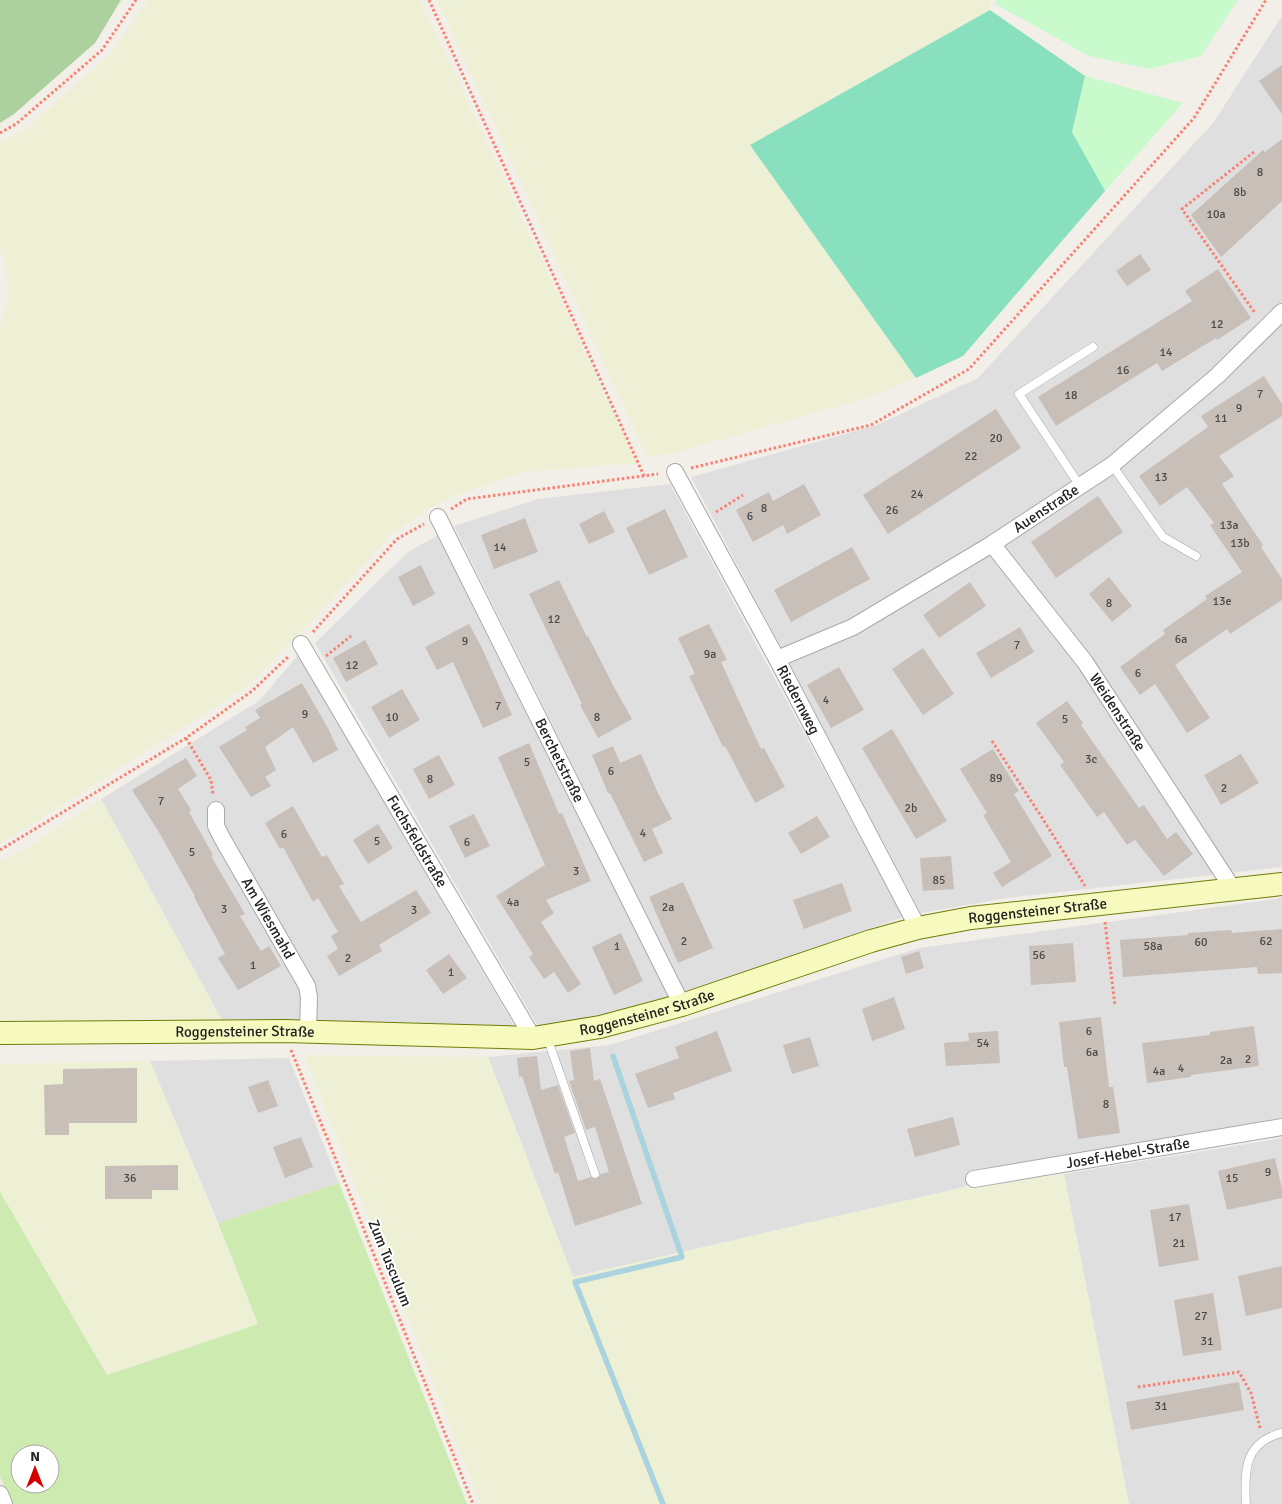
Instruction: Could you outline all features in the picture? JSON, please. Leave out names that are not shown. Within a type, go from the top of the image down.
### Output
[{"type":"street","name":"Auenstraße","points":[[777,660],[853,627],[992,544],[1112,465],[1216,376],[1282,312]]},
{"type":"street","name":"Riedernweg","points":[[675,472],[777,660],[918,928]]},
{"type":"street","name":"Berchetstraße","points":[[438,517],[682,1005]]},
{"type":"street","name":"Weidenstraße","points":[[992,544],[1085,662],[1233,889]]},
{"type":"street","name":"Fuchsfeldstraße","points":[[301,644],[540,1036]]},
{"type":"street","name":"Am Wiesmahd","points":[[216,810],[216,826],[222,838],[307,986],[309,997],[308,1031]]},
{"type":"street","name":"Roggensteiner Straße","points":[[0,1033],[308,1031],[540,1036],[600,1027],[682,1005],[862,944],[918,928],[971,918],[1100,910],[1233,889],[1282,884]]},
{"type":"street","name":"Josef-Hebel-Straße","points":[[974,1179],[1282,1127]]},
{"type":"street","points":[[0,1494],[4,1504]]},
{"type":"lane","points":[[1080,486],[1019,394],[1093,347]]},
{"type":"lane","points":[[1112,465],[1164,537],[1196,556]]},
{"type":"lane","points":[[540,1036],[595,1174]]},
{"type":"lane","points":[[1246,1504],[1245,1477],[1251,1452],[1263,1441],[1282,1433]]},
{"type":"path","points":[[0,133],[16,124],[102,50],[136,0]]},
{"type":"path","points":[[429,0],[644,476]]},
{"type":"path","points":[[0,850],[186,738],[252,692],[301,644],[398,538],[467,499],[675,472],[871,425],[969,369],[1194,118],[1266,0]]},
{"type":"path","points":[[1254,152],[1182,210],[1266,328]]},
{"type":"path","points":[[702,521],[743,495]]},
{"type":"path","points":[[314,665],[351,636]]},
{"type":"path","points":[[186,738],[211,780],[216,810]]},
{"type":"path","points":[[992,742],[1100,910],[1115,1006]]},
{"type":"path","name":"Zum Tusculum","points":[[284,1031],[473,1504]]},
{"type":"path","points":[[1138,1387],[1239,1372],[1251,1393],[1263,1441]]},
{"type":"shaded area","points":[[1282,16],[1282,867],[1007,898],[921,913],[691,477],[877,425],[978,378],[1213,123]]},
{"type":"shaded area","points":[[670,484],[903,917],[686,994],[454,526],[538,499]]},
{"type":"shaded area","points":[[438,535],[673,999],[598,1018],[539,1028],[315,643],[408,552]]},
{"type":"shaded area","points":[[298,655],[516,1029],[224,1024],[101,799],[259,701]]},
{"type":"shaded area","points":[[1282,898],[1282,1119],[975,1172],[965,1187],[573,1277],[488,1057],[610,1045],[919,948]]},
{"type":"shaded area","points":[[289,1058],[339,1183],[218,1223],[150,1061]]},
{"type":"shaded area","points":[[1282,1138],[1282,1504],[1129,1504],[1064,1174]]},
{"type":"green space","points":[[0,0],[121,0],[95,43],[14,114],[0,123]]},
{"type":"green space","points":[[149,0],[420,0],[637,463],[525,472],[463,493],[429,508],[393,533],[248,686],[0,844],[0,327],[8,297],[5,260],[0,250],[0,143],[25,130],[109,55]]},
{"type":"green space","points":[[437,0],[991,0],[990,10],[750,145],[916,378],[861,400],[677,452],[647,457]]},
{"type":"green space","points":[[996,0],[1238,0],[1201,56],[1149,69],[1089,56],[995,4]]},
{"type":"green space","points":[[990,10],[1085,76],[1072,132],[1105,191],[963,356],[916,378],[750,145]]},
{"type":"green space","points":[[1085,76],[1183,103],[1105,191],[1072,132]]},
{"type":"green space","points":[[101,799],[224,1024],[0,1023],[0,862],[29,847]]},
{"type":"green space","points":[[304,1055],[488,1057],[573,1277],[965,1187],[1064,1174],[1129,1504],[481,1504]]},
{"type":"green space","points":[[150,1061],[258,1324],[107,1375],[0,1192],[0,1064]]},
{"type":"green space","points":[[339,1183],[467,1504],[12,1504],[0,1477],[0,1192],[107,1375],[258,1324],[218,1223]]},
{"type":"building","points":[[1282,65],[1282,114],[1259,81]]},
{"type":"building","points":[[1282,139],[1282,201],[1221,257],[1191,215],[1263,150],[1265,152]]},
{"type":"building","points":[[1140,254],[1151,270],[1127,286],[1116,271]]},
{"type":"building","points":[[1218,269],[1251,318],[1217,340],[1216,338],[1162,371],[1157,363],[1056,426],[1038,397],[1192,301],[1185,291]]},
{"type":"building","points":[[1264,376],[1282,404],[1282,416],[1219,456],[1234,476],[1222,484],[1263,545],[1261,547],[1282,579],[1282,600],[1230,634],[1227,629],[1175,665],[1210,718],[1187,733],[1155,684],[1140,695],[1120,667],[1165,634],[1163,630],[1207,599],[1205,596],[1242,572],[1210,525],[1214,523],[1187,487],[1160,506],[1139,476],[1208,427],[1201,416]]},
{"type":"building","points":[[996,409],[1021,448],[888,534],[863,495]]},
{"type":"building","points":[[804,484],[821,515],[787,534],[783,525],[753,542],[736,510],[769,492],[773,501]]},
{"type":"building","points":[[1098,496],[1123,532],[1056,578],[1031,542]]},
{"type":"building","points":[[665,509],[688,557],[649,575],[626,528]]},
{"type":"building","points":[[604,511],[615,532],[589,544],[579,524]]},
{"type":"building","points":[[525,518],[538,552],[494,569],[481,535]]},
{"type":"building","points":[[852,547],[870,579],[791,622],[774,590]]},
{"type":"building","points":[[421,565],[435,594],[413,606],[398,577]]},
{"type":"building","points":[[1109,577],[1132,606],[1112,622],[1089,594]]},
{"type":"building","points":[[559,580],[587,637],[632,719],[598,738],[580,705],[582,704],[529,594]]},
{"type":"building","points":[[970,582],[986,606],[939,638],[923,615]]},
{"type":"building","points":[[469,624],[512,715],[483,728],[453,662],[437,670],[425,647]]},
{"type":"building","points":[[709,624],[727,660],[721,662],[761,749],[764,748],[785,787],[755,803],[725,746],[723,747],[689,676],[695,674],[678,638]]},
{"type":"building","points":[[1020,627],[1034,652],[991,678],[976,653]]},
{"type":"building","points":[[365,640],[378,664],[346,682],[333,658]]},
{"type":"building","points":[[923,648],[954,694],[923,715],[892,669]]},
{"type":"building","points":[[839,667],[864,710],[831,728],[807,685]]},
{"type":"building","points":[[302,683],[329,730],[338,750],[313,763],[293,727],[265,747],[276,770],[265,777],[271,786],[251,797],[219,747],[247,730],[245,727],[260,718],[255,710]]},
{"type":"building","points":[[402,689],[420,720],[389,738],[371,707]]},
{"type":"building","points":[[1067,701],[1083,723],[1081,725],[1139,808],[1144,805],[1167,839],[1176,832],[1193,854],[1164,876],[1135,840],[1127,845],[1104,812],[1097,817],[1060,765],[1064,762],[1036,723]]},
{"type":"building","points":[[892,729],[947,821],[916,839],[862,748]]},
{"type":"building","points":[[529,743],[559,814],[562,813],[591,881],[546,900],[554,913],[541,922],[581,984],[568,993],[554,972],[544,979],[529,957],[533,954],[496,896],[545,865],[498,757]]},
{"type":"building","points":[[613,746],[620,763],[641,754],[672,819],[652,829],[663,853],[644,862],[610,793],[608,793],[592,755]]},
{"type":"building","points":[[993,749],[1019,791],[1014,794],[1052,856],[1002,887],[993,873],[1011,862],[983,815],[987,813],[960,769]]},
{"type":"building","points":[[1241,754],[1259,783],[1221,805],[1204,775]]},
{"type":"building","points":[[439,755],[455,785],[429,799],[413,769]]},
{"type":"building","points":[[186,758],[197,776],[178,789],[191,810],[189,812],[213,855],[211,856],[245,914],[240,916],[261,951],[269,946],[281,966],[238,990],[218,958],[225,954],[195,896],[157,829],[132,790]]},
{"type":"building","points":[[293,806],[322,857],[327,855],[344,884],[339,886],[361,922],[416,890],[431,913],[379,945],[382,951],[339,976],[327,956],[338,949],[331,936],[338,932],[318,898],[313,902],[283,847],[280,849],[265,823]]},
{"type":"building","points":[[474,814],[490,846],[465,858],[449,826]]},
{"type":"building","points":[[817,816],[830,837],[801,854],[788,833]]},
{"type":"building","points":[[378,824],[393,848],[368,864],[353,840]]},
{"type":"building","points":[[951,856],[954,889],[923,891],[920,858]]},
{"type":"building","points":[[683,882],[713,948],[678,963],[649,897]]},
{"type":"building","points":[[842,883],[852,911],[804,929],[793,900]]},
{"type":"building","points":[[1282,929],[1282,973],[1258,974],[1257,967],[1123,977],[1120,940],[1231,930],[1232,933]]},
{"type":"building","points":[[621,933],[643,981],[614,995],[592,947]]},
{"type":"building","points":[[1073,943],[1076,982],[1031,985],[1029,946]]},
{"type":"building","points":[[919,951],[924,968],[906,974],[901,957]]},
{"type":"building","points":[[449,954],[467,978],[443,994],[426,970]]},
{"type":"building","points":[[894,997],[905,1029],[872,1041],[862,1009]]},
{"type":"building","points":[[1101,1017],[1109,1087],[1113,1087],[1120,1133],[1078,1139],[1067,1067],[1064,1067],[1059,1022]]},
{"type":"building","points":[[1254,1026],[1259,1066],[1147,1083],[1142,1043],[1210,1035],[1210,1032]]},
{"type":"building","points":[[717,1031],[732,1071],[673,1093],[675,1099],[648,1108],[635,1074],[679,1058],[675,1047]]},
{"type":"building","points":[[998,1031],[1000,1063],[946,1066],[944,1043],[969,1041],[968,1033]]},
{"type":"building","points":[[810,1037],[819,1066],[792,1074],[783,1045]]},
{"type":"building","points":[[590,1048],[594,1081],[600,1079],[642,1204],[575,1226],[558,1172],[555,1174],[522,1076],[519,1077],[517,1058],[537,1056],[541,1090],[558,1085],[575,1133],[564,1137],[578,1181],[591,1177],[596,1179],[601,1174],[609,1172],[595,1127],[586,1130],[569,1081],[574,1080],[570,1051]]},
{"type":"building","points":[[137,1068],[137,1123],[69,1123],[69,1135],[45,1135],[44,1085],[63,1084],[63,1069]]},
{"type":"building","points":[[268,1080],[278,1106],[258,1113],[248,1087]]},
{"type":"building","points":[[953,1117],[960,1145],[915,1157],[907,1129]]},
{"type":"building","points":[[301,1137],[313,1167],[285,1178],[273,1147]]},
{"type":"building","points":[[1275,1158],[1282,1189],[1282,1198],[1227,1210],[1218,1171]]},
{"type":"building","points":[[178,1165],[178,1190],[152,1190],[152,1199],[105,1199],[105,1166]]},
{"type":"building","points":[[1189,1204],[1199,1260],[1159,1267],[1150,1210]]},
{"type":"building","points":[[1282,1266],[1282,1308],[1246,1316],[1238,1276]]},
{"type":"building","points":[[1213,1293],[1222,1350],[1183,1356],[1174,1300]]},
{"type":"building","points":[[1239,1382],[1244,1410],[1131,1430],[1126,1402]]},
{"type":"waterway","points":[[613,1056],[682,1257],[575,1282],[663,1504]]}]
